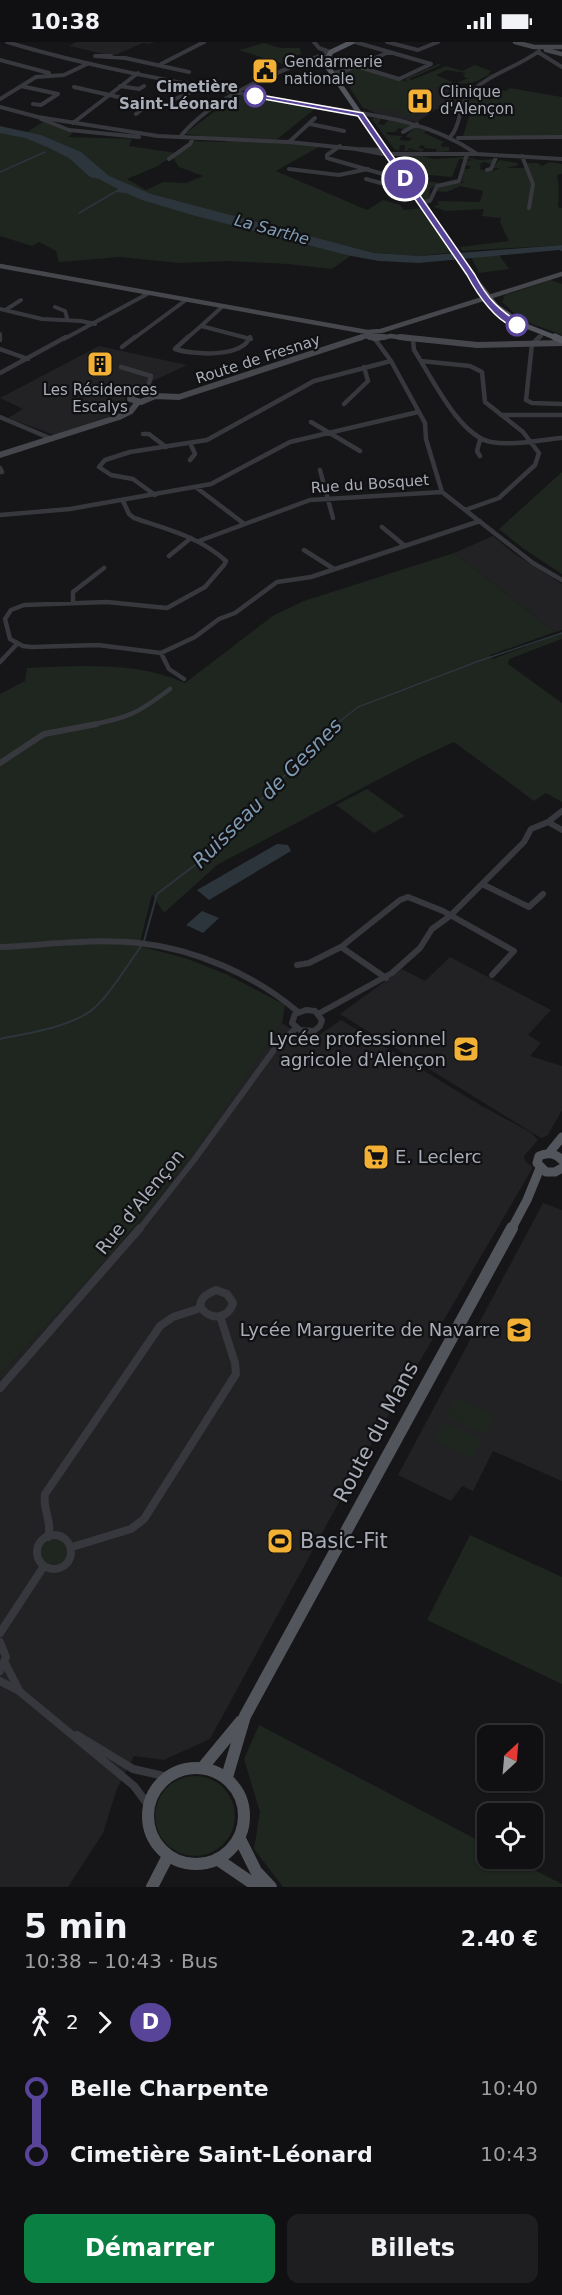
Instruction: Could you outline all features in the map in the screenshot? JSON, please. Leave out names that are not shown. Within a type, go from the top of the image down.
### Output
[{"type":"main road","points":[[354,42],[331,52],[325,60],[331,73],[471,275],[503,317],[541,336],[562,341]]},
{"type":"main road","points":[[487,298],[510,317],[562,341]]},
{"type":"main road","points":[[557,1165],[549,1153],[562,1137]]},
{"type":"main road","name":"Route du Mans","points":[[549,1153],[539,1156],[537,1163],[557,1165]]},
{"type":"main road","name":"Route du Mans","points":[[203,1767],[245,1716],[527,1200],[557,1165]]},
{"type":"main road","name":"Route du Mans","points":[[227,1777],[245,1716]]},
{"type":"main road","points":[[203,1767],[216,1770],[227,1777],[237,1789],[243,1805],[244,1821],[239,1837],[230,1850],[218,1858],[192,1864],[168,1856],[158,1847],[147,1820],[153,1795],[168,1777],[179,1771],[203,1767]]},
{"type":"main road","points":[[239,1837],[256,1871],[271,1887]]},
{"type":"main road","points":[[152,1887],[168,1856]]},
{"type":"main road","points":[[218,1858],[258,1887]]},
{"type":"street","points":[[8,42],[87,63],[417,124],[453,137],[477,154]]},
{"type":"street","points":[[161,64],[204,42]]},
{"type":"street","points":[[316,44],[326,42]]},
{"type":"street","points":[[354,42],[430,66],[399,79],[356,66]]},
{"type":"street","points":[[387,42],[418,50],[438,42]]},
{"type":"street","points":[[515,42],[537,50],[562,67]]},
{"type":"street","points":[[316,44],[331,52]]},
{"type":"street","points":[[453,137],[468,96],[537,50],[562,47]]},
{"type":"street","points":[[546,48],[562,54]]},
{"type":"street","points":[[38,117],[69,130],[160,139],[180,137],[199,118],[236,92],[331,52]]},
{"type":"street","points":[[331,73],[356,66],[389,52]]},
{"type":"street","points":[[111,56],[161,64],[189,72],[173,80]]},
{"type":"street","points":[[311,59],[325,60]]},
{"type":"street","points":[[0,60],[54,75]]},
{"type":"street","points":[[297,65],[325,60]]},
{"type":"street","points":[[0,98],[40,76],[69,74],[87,63]]},
{"type":"street","points":[[40,76],[42,71]]},
{"type":"street","points":[[73,123],[138,73]]},
{"type":"street","points":[[21,86],[58,94],[41,105],[33,104]]},
{"type":"street","points":[[120,86],[139,89],[144,86]]},
{"type":"street","points":[[175,99],[205,86]]},
{"type":"street","points":[[74,87],[136,101],[144,108],[136,114]]},
{"type":"street","points":[[0,107],[38,117],[158,136],[289,142],[387,152],[562,159]]},
{"type":"street","points":[[289,142],[315,118]]},
{"type":"street","points":[[310,124],[344,131]]},
{"type":"street","points":[[403,132],[417,124]]},
{"type":"street","points":[[453,137],[562,137]]},
{"type":"street","points":[[170,159],[190,144],[193,138]]},
{"type":"street","points":[[340,146],[326,157],[383,174],[402,175]]},
{"type":"street","points":[[421,202],[430,201],[433,188],[437,185],[459,181],[467,154]]},
{"type":"street","points":[[487,171],[491,169],[497,155]]},
{"type":"street","points":[[522,156],[533,184],[529,208]]},
{"type":"street","points":[[289,169],[342,177],[368,169]]},
{"type":"street","points":[[366,180],[403,189]]},
{"type":"street","points":[[396,190],[412,189]]},
{"type":"street","points":[[0,266],[367,334],[382,333],[562,274]]},
{"type":"street","points":[[0,373],[149,293]]},
{"type":"street","points":[[7,309],[21,300]]},
{"type":"street","points":[[122,347],[186,300]]},
{"type":"street","points":[[200,326],[251,339],[241,347],[201,355],[175,349],[200,326],[222,306]]},
{"type":"street","points":[[55,307],[65,311],[67,318]]},
{"type":"street","points":[[0,309],[43,319],[67,318],[95,324]]},
{"type":"street","points":[[375,339],[382,333]]},
{"type":"street","points":[[382,333],[413,340],[477,345],[562,341]]},
{"type":"street","points":[[0,334],[0,340]]},
{"type":"street","points":[[367,334],[375,339],[391,361],[425,423],[426,439],[442,492],[533,562],[562,580]]},
{"type":"street","name":"Route de Fresnay","points":[[138,402],[155,396],[170,398],[189,394],[367,334]]},
{"type":"street","points":[[541,336],[532,344],[526,400],[532,403],[562,404]]},
{"type":"street","points":[[413,340],[414,350],[456,416],[480,440],[505,443],[561,438]]},
{"type":"street","points":[[0,349],[28,359]]},
{"type":"street","points":[[155,495],[133,479],[102,471],[99,467],[101,461],[109,456],[191,445],[221,434],[314,381],[391,361]]},
{"type":"street","points":[[421,361],[477,369],[484,376],[485,402],[538,448],[539,453],[535,465],[499,498],[465,510]]},
{"type":"street","points":[[121,367],[150,376],[147,391]]},
{"type":"street","points":[[344,404],[368,381],[364,367]]},
{"type":"street","points":[[0,454],[127,413],[138,402],[130,399],[132,395],[147,391],[154,392],[155,396]]},
{"type":"street","points":[[0,514],[53,511],[197,488],[221,480],[279,446],[418,412]]},
{"type":"street","points":[[501,415],[562,415]]},
{"type":"street","points":[[0,417],[52,439]]},
{"type":"street","points":[[310,422],[360,451]]},
{"type":"street","points":[[143,434],[149,434],[166,447]]},
{"type":"street","points":[[480,440],[477,451],[480,456]]},
{"type":"street","points":[[190,460],[195,454],[191,445]]},
{"type":"street","points":[[320,470],[333,518]]},
{"type":"street","points":[[197,488],[243,523]]},
{"type":"street","name":"Rue du Bosquet","points":[[199,541],[302,501],[442,492]]},
{"type":"street","points":[[123,501],[129,514],[134,518],[199,541],[221,556],[226,561],[224,565],[205,587],[167,608],[107,602],[24,605],[15,608],[5,619],[10,639],[17,644],[31,647],[106,645],[161,652],[195,637],[219,619],[235,613],[277,582],[302,579],[480,521]]},
{"type":"street","points":[[382,527],[405,546]]},
{"type":"street","points":[[169,556],[191,538]]},
{"type":"street","points":[[304,550],[334,569]]},
{"type":"street","points":[[72,603],[73,592],[104,568]]},
{"type":"street","points":[[0,662],[17,644]]},
{"type":"street","points":[[161,652],[166,667],[184,679]]},
{"type":"street","points":[[0,763],[44,734],[122,719],[142,710],[170,689]]},
{"type":"street","points":[[318,1014],[322,1023],[317,1029],[304,1032],[296,1028],[291,1020],[298,1012],[306,1010],[318,1014],[386,978],[420,948],[436,925],[450,916],[524,842],[531,829],[548,822],[562,811]]},
{"type":"street","points":[[548,822],[562,831]]},
{"type":"street","points":[[482,884],[529,907],[543,894]]},
{"type":"street","points":[[297,965],[307,965],[332,948],[341,946],[381,918],[401,899],[415,898],[514,951],[492,975]]},
{"type":"street","points":[[0,947],[120,943],[156,945],[221,966],[255,983],[290,1004],[298,1012]]},
{"type":"street","points":[[341,946],[386,978]]},
{"type":"street","name":"Rue d'Alençon","points":[[0,1388],[135,1234],[194,1160],[276,1047],[296,1028]]},
{"type":"street","points":[[216,1290],[224,1291],[231,1296],[233,1303],[231,1310],[220,1316],[209,1316],[201,1308],[202,1298],[207,1292],[216,1290]]},
{"type":"street","points":[[48,1537],[50,1532],[43,1500],[45,1494],[160,1326],[173,1317],[201,1308]]},
{"type":"street","points":[[72,1547],[131,1529],[144,1519],[236,1374],[235,1363],[220,1316]]},
{"type":"street","points":[[48,1537],[63,1537],[72,1547],[72,1554],[66,1564],[58,1568],[44,1566],[38,1559],[37,1550],[41,1542],[48,1537]]},
{"type":"street","points":[[0,1633],[44,1566]]},
{"type":"street","points":[[0,1642],[7,1653],[6,1663],[0,1671]]},
{"type":"street","points":[[6,1663],[19,1690]]},
{"type":"street","points":[[0,1681],[19,1690],[134,1786],[149,1806]]},
{"type":"street","points":[[60,1725],[133,1769],[168,1777]]},
{"type":"shaded area","points":[[76,42],[155,42],[143,43],[113,56],[69,46]]},
{"type":"shaded area","points":[[264,43],[280,48],[300,48],[301,54],[284,59],[293,64],[289,66],[239,50]]},
{"type":"shaded area","points":[[438,64],[441,65],[409,79],[412,80],[446,66],[462,71],[475,65],[491,71],[488,74],[495,75],[462,84],[457,83],[468,78],[463,77],[465,75],[462,74],[466,73],[447,70],[436,75],[452,84],[472,89],[469,91],[461,89],[463,90],[461,92],[432,87],[425,89],[418,98],[426,100],[416,100],[413,103],[429,108],[414,117],[393,113],[402,112],[397,111],[363,108],[340,73],[358,68],[408,82],[405,79]]},
{"type":"shaded area","name":"Clinique d'Alençon","points":[[410,81],[466,93],[459,106],[460,110],[436,109],[417,122],[384,116],[366,109]]},
{"type":"shaded area","points":[[482,87],[506,91],[510,88],[562,97],[562,136],[463,136],[473,105],[468,104],[470,98]]},
{"type":"shaded area","points":[[236,95],[316,108],[276,140],[324,144],[276,171],[367,210],[383,200],[400,205],[404,210],[423,208],[455,252],[420,256],[374,253],[255,222],[243,228],[350,256],[332,269],[227,261],[180,263],[120,257],[59,262],[56,251],[39,242],[32,246],[0,236],[0,128],[27,132],[43,122],[73,133],[68,137],[132,139],[129,146],[176,153],[158,166],[127,179],[146,190],[163,182],[186,183],[203,176],[179,167],[173,158],[191,141],[225,142],[231,139],[185,134]]},
{"type":"shaded area","points":[[381,118],[378,124],[384,125],[389,119],[413,125],[406,130],[399,128],[395,132],[386,132],[388,135],[402,136],[399,140],[409,141],[412,138],[405,137],[416,126],[427,130],[424,133],[444,142],[441,144],[442,147],[449,147],[449,151],[436,152],[437,149],[424,148],[425,146],[421,145],[418,148],[424,149],[422,152],[404,151],[405,145],[400,145],[399,151],[394,149],[372,119]]},
{"type":"shaded area","points":[[401,155],[433,159],[465,157],[465,159],[459,159],[452,177],[429,175],[425,181],[440,183],[430,189],[429,199],[425,200],[402,163]]},
{"type":"shaded area","points":[[468,157],[478,160],[495,159],[491,164],[484,162],[479,164],[480,169],[490,172],[500,168],[493,168],[499,160],[518,165],[506,168],[526,168],[524,163],[538,163],[542,166],[550,162],[562,164],[562,174],[557,175],[558,207],[562,208],[562,245],[462,251],[460,247],[509,241],[500,222],[501,218],[482,216],[484,209],[445,211],[432,206],[439,205],[437,201],[480,202],[483,191],[460,186],[447,192],[434,191],[435,188],[455,183],[466,183],[462,182],[464,169],[470,169],[470,166],[466,165],[467,161],[474,160]]},
{"type":"shaded area","points":[[499,255],[509,269],[479,273],[471,257]]},
{"type":"shaded area","points":[[551,280],[562,284],[562,335],[522,320],[502,302],[505,295]]},
{"type":"shaded area","points":[[99,346],[187,365],[127,393],[121,413],[54,435],[8,418],[23,409],[0,398]]},
{"type":"shaded area","points":[[562,472],[562,574],[499,529]]},
{"type":"shaded area","points":[[493,536],[515,554],[562,584],[562,630],[555,632],[454,553]]},
{"type":"shaded area","points":[[454,553],[555,632],[490,655],[493,659],[562,633],[562,639],[509,659],[508,664],[562,703],[562,802],[546,793],[534,801],[454,742],[417,759],[217,865],[164,913],[152,894],[139,946],[185,958],[226,974],[285,1005],[282,1023],[213,1125],[167,1187],[98,1269],[0,1375],[0,694],[25,681],[27,668],[107,666],[147,671],[185,683],[274,615],[304,601]]},
{"type":"shaded area","points":[[367,789],[405,816],[374,833],[336,805]]},
{"type":"shaded area","name":"Lycée professionnel agricole d'Alençon","points":[[450,957],[551,1010],[528,1035],[541,1043],[530,1056],[562,1066],[562,1110],[548,1135],[541,1138],[340,1014],[402,969],[425,981]]},
{"type":"shaded area","points":[[341,1020],[480,1105],[530,1132],[538,1140],[524,1156],[525,1161],[533,1167],[357,1469],[210,1739],[164,1760],[134,1756],[117,1789],[103,1833],[68,1887],[0,1887],[0,1375],[129,1234],[208,1132],[282,1023],[303,1037],[315,1038]]},
{"type":"shaded area","name":"Lycée Marguerite de Navarre","points":[[543,1203],[562,1210],[562,1481],[493,1451],[473,1491],[462,1486],[451,1501],[398,1475]]},
{"type":"shaded area","points":[[456,1398],[495,1415],[485,1434],[446,1417]]},
{"type":"shaded area","points":[[443,1422],[483,1439],[473,1458],[433,1441]]},
{"type":"shaded area","points":[[470,1535],[562,1577],[562,1684],[427,1620]]},
{"type":"shaded area","points":[[54,1539],[63,1543],[67,1552],[63,1561],[54,1565],[45,1561],[41,1552],[45,1543]]},
{"type":"shaded area","points":[[259,1725],[477,1840],[477,1869],[533,1869],[562,1884],[562,1887],[283,1887],[254,1849],[260,1812],[244,1759]]},
{"type":"shaded area","points":[[195,1776],[210,1779],[223,1788],[232,1801],[235,1816],[232,1831],[223,1844],[210,1853],[195,1856],[180,1853],[167,1844],[158,1831],[155,1816],[158,1801],[167,1788],[180,1779]]},
{"type":"water","name":"La Sarthe","points":[[0,126],[41,135],[81,152],[109,176],[151,194],[374,253],[420,256],[562,245],[562,251],[419,263],[379,261],[346,255],[192,215],[126,193],[114,192],[118,189],[90,177],[69,158],[25,138],[0,133]]},
{"type":"water","points":[[277,844],[288,845],[291,851],[209,900],[197,890]]},
{"type":"water","points":[[202,911],[219,918],[203,933],[186,925]]},
{"type":"waterway","points":[[0,172],[45,152]]},
{"type":"waterway","points":[[79,213],[115,192]]},
{"type":"waterway","name":"Ruisseau de Gesnes","points":[[335,725],[358,707],[479,661],[562,633]]},
{"type":"waterway","name":"Ruisseau de Gesnes","points":[[144,941],[157,894],[199,862],[335,725]]},
{"type":"waterway","name":"Ruisseau de Gesnes","points":[[0,1039],[55,1027],[86,1014],[101,1002],[142,945]]},
{"type":"bus line","name":"D","points":[[255,96],[360,114],[471,275],[481,294],[491,307],[517,325]]},
{"type":"place","name":"Gendarmerie nationale","points":[[265,71]]},
{"type":"place","name":"Cimetière Saint-Léonard","points":[[255,96]]},
{"type":"place","name":"Clinique d'Alençon","points":[[420,101]]},
{"type":"place","name":"Les Résidences Escalys","points":[[100,364]]},
{"type":"place","name":"Lycée professionnel agricole d'Alençon","points":[[466,1049]]},
{"type":"place","name":"E. Leclerc","points":[[376,1157]]},
{"type":"place","name":"Lycée Marguerite de Navarre","points":[[519,1330]]},
{"type":"place","name":"Basic-Fit","points":[[280,1541]]}]
